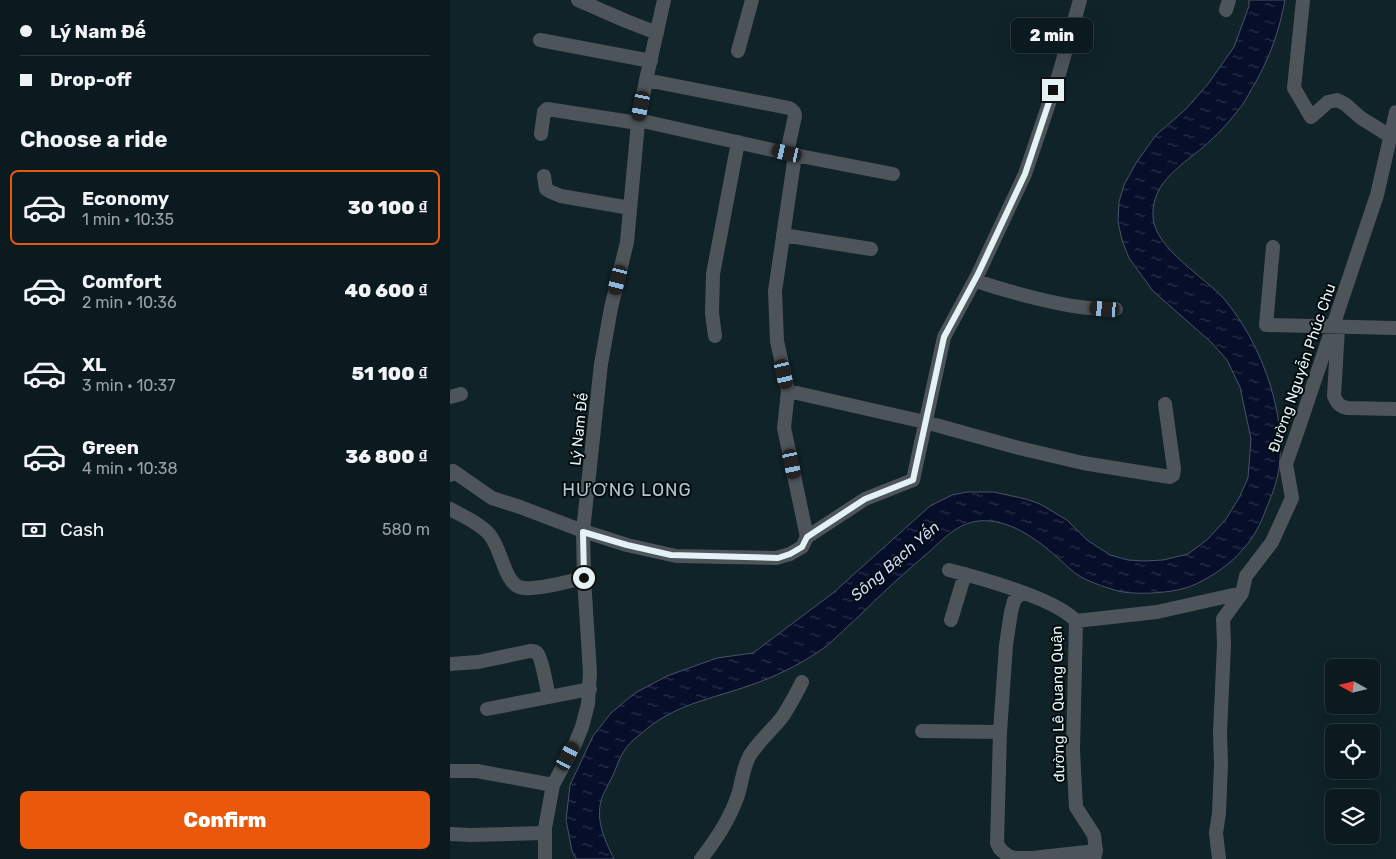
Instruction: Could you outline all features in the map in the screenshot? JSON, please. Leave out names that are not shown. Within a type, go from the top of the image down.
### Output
[{"type":"street","points":[[578,0],[657,32]]},
{"type":"street","name":"Lý Nam Đế","points":[[545,859],[544,833],[553,786],[582,727],[590,689],[583,532],[601,364],[611,308],[627,242],[638,121],[664,0]]},
{"type":"street","points":[[738,51],[752,0]]},
{"type":"street","points":[[451,472],[492,498],[583,532],[627,545],[671,555],[749,558],[782,557],[802,547],[807,537],[865,499],[913,480],[944,337],[975,280],[1025,174],[1059,74],[1080,0]]},
{"type":"street","points":[[1302,0],[1294,88],[1311,117],[1328,102],[1338,100],[1360,118],[1390,136]]},
{"type":"street","points":[[540,40],[651,61]]},
{"type":"street","points":[[646,80],[780,106],[793,110],[795,113],[783,235],[775,291],[776,341],[788,391],[784,428],[807,537]]},
{"type":"street","points":[[541,134],[544,112],[547,109],[638,121],[893,174]]},
{"type":"street","name":"Đường Nguyễn Phúc Chu","points":[[1219,859],[1216,833],[1219,812],[1224,644],[1223,619],[1242,593],[1246,576],[1272,542],[1292,498],[1286,464],[1336,326],[1377,196],[1396,112]]},
{"type":"street","points":[[716,336],[712,313],[712,274],[738,142]]},
{"type":"street","points":[[544,176],[546,189],[561,196],[630,208]]},
{"type":"street","points":[[783,235],[871,250]]},
{"type":"street","points":[[1273,248],[1266,325],[1396,328]]},
{"type":"street","points":[[975,280],[997,288],[1063,304],[1084,308],[1116,309]]},
{"type":"street","points":[[1336,326],[1334,396],[1337,403],[1347,408],[1396,410]]},
{"type":"street","points":[[788,391],[925,422],[1019,448],[1083,463],[1170,477],[1173,475],[1174,469],[1165,404]]},
{"type":"street","points":[[450,509],[488,532],[499,549],[510,580],[517,586],[525,588],[538,587],[584,578]]},
{"type":"street","name":"đường Lê Quang Quận","points":[[948,570],[1021,592],[1056,606],[1070,614],[1076,621],[1073,750],[1076,807],[1094,835],[1095,855]]},
{"type":"street","points":[[951,620],[966,574]]},
{"type":"street","points":[[1021,592],[1014,601],[1006,645],[1000,732],[997,843],[1000,849],[1008,856],[1014,858],[1095,855]]},
{"type":"street","points":[[1076,621],[1156,612],[1242,593]]},
{"type":"street","points":[[450,664],[478,662],[530,651],[535,652],[538,654],[549,697]]},
{"type":"street","points":[[701,859],[728,820],[738,796],[750,756],[783,716],[802,682]]},
{"type":"street","points":[[487,709],[590,689]]},
{"type":"street","points":[[922,731],[1000,732]]},
{"type":"street","points":[[450,771],[477,771],[553,786]]},
{"type":"street","points":[[450,834],[544,833]]},
{"type":"water","name":"Sông Bạch Yến","points":[[1249,0],[1285,0],[1280,24],[1268,58],[1242,105],[1232,118],[1200,150],[1171,174],[1164,183],[1154,204],[1153,217],[1156,229],[1171,251],[1216,291],[1237,316],[1249,335],[1267,375],[1278,417],[1280,459],[1273,491],[1262,519],[1248,544],[1228,564],[1189,587],[1170,591],[1131,593],[1107,588],[1081,577],[1041,544],[1011,526],[990,521],[971,522],[964,525],[945,537],[818,652],[768,678],[694,703],[667,715],[634,740],[622,754],[600,803],[601,828],[614,859],[576,859],[572,851],[566,820],[570,785],[593,736],[611,713],[635,693],[667,676],[717,658],[753,653],[833,593],[930,506],[952,495],[967,492],[994,492],[1026,499],[1040,504],[1067,520],[1087,540],[1110,555],[1128,560],[1144,561],[1163,560],[1188,554],[1208,539],[1226,519],[1239,498],[1248,478],[1251,439],[1240,387],[1227,360],[1212,343],[1153,291],[1129,258],[1118,222],[1119,202],[1124,185],[1136,163],[1156,135],[1185,110],[1208,84],[1234,47],[1249,6]]},
{"type":"district","name":"HƯƠNG LONG","points":[[627,490]]},
{"type":"route","points":[[584,578],[583,532],[671,555],[778,558],[802,547],[807,537],[865,499],[913,480],[944,337],[978,274],[1025,174],[1053,90]]}]
